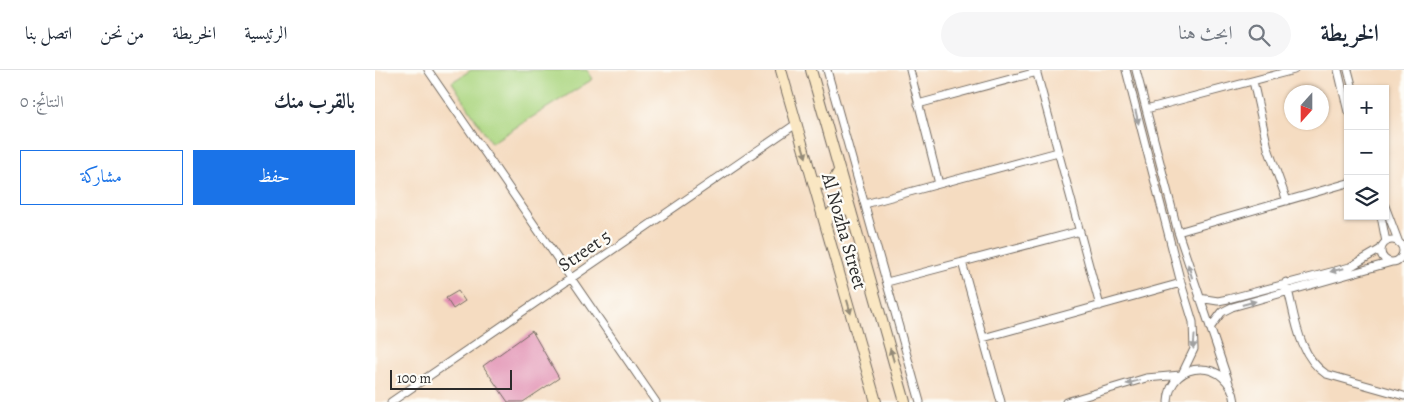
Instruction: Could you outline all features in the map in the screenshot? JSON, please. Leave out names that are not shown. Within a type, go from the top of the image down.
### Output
[{"type":"main road","name":"Al Nozha Street","points":[[781,70],[876,402]]},
{"type":"main road","name":"Al Nozha Street","points":[[811,70],[905,402]]},
{"type":"main road","points":[[812,179],[825,185],[832,183],[839,171]]},
{"type":"main road","points":[[825,223],[832,212],[845,209],[851,211]]},
{"type":"street","points":[[428,70],[656,402]]},
{"type":"street","points":[[827,70],[920,402]]},
{"type":"street","points":[[910,70],[939,184]]},
{"type":"street","points":[[1126,70],[1195,336],[1190,362],[1173,384],[1168,402]]},
{"type":"street","points":[[1136,70],[1178,232],[1235,402]]},
{"type":"street","points":[[1146,109],[1294,70]]},
{"type":"street","points":[[1338,70],[1344,95]]},
{"type":"street","points":[[1348,70],[1352,85]]},
{"type":"street","points":[[919,104],[1036,71],[1100,306]]},
{"type":"street","points":[[1253,81],[1268,148],[1287,200]]},
{"type":"street","name":"Street 5","points":[[391,402],[796,124]]},
{"type":"street","points":[[865,204],[1058,152]]},
{"type":"street","points":[[1178,232],[1344,184]]},
{"type":"street","points":[[1209,328],[1222,312],[1232,308],[1393,262],[1402,256],[1403,252],[1389,216]]},
{"type":"street","points":[[1382,220],[1386,242]]},
{"type":"street","points":[[887,282],[1080,231]]},
{"type":"street","points":[[1199,298],[1218,301],[1350,267],[1381,249],[1386,242],[1393,240],[1401,244]]},
{"type":"street","points":[[1381,249],[1383,258],[1393,262],[1404,263]]},
{"type":"street","points":[[962,262],[1001,402]]},
{"type":"street","points":[[1286,282],[1304,349],[1317,368],[1327,374],[1404,396]]},
{"type":"street","points":[[983,338],[1181,283]]},
{"type":"street","points":[[1066,402],[1152,377],[1181,375],[1192,370],[1207,370],[1222,376],[1229,383]]},
{"type":"green space","points":[[471,70],[587,70],[593,79],[491,143],[452,82]]},
{"type":"building","points":[[458,291],[465,301],[453,309],[446,298]]},
{"type":"building","points":[[532,331],[559,378],[523,402],[508,402],[483,366]]}]
